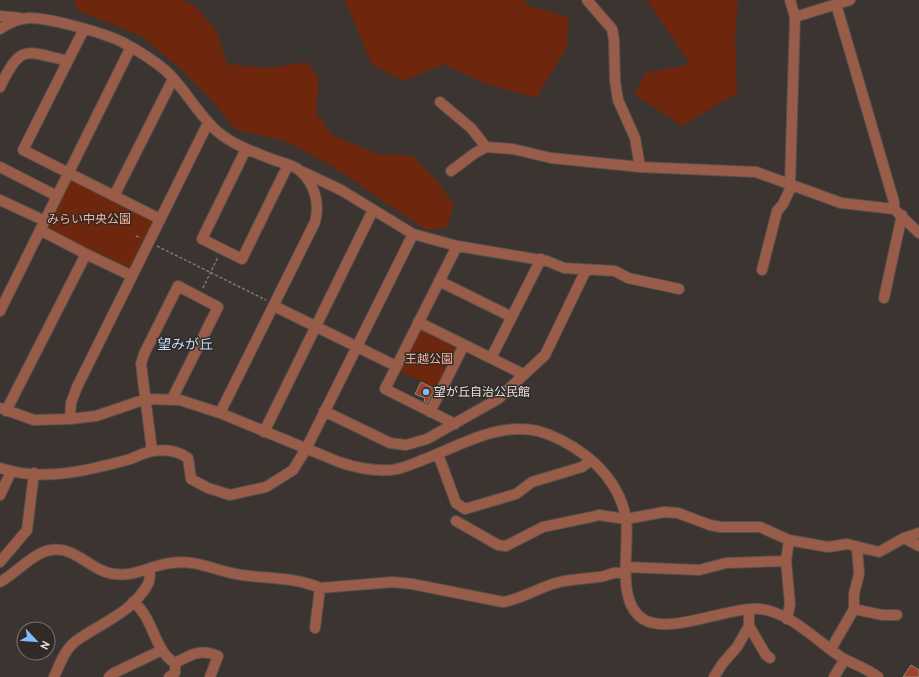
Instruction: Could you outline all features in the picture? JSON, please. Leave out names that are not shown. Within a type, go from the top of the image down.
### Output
[{"type":"street","points":[[587,0],[612,29],[614,40],[615,81],[618,100],[635,138],[640,167]]},
{"type":"street","points":[[762,270],[777,211],[783,204],[791,184],[795,17],[790,0]]},
{"type":"street","points":[[795,17],[850,0]]},
{"type":"street","points":[[836,4],[894,202],[898,212],[919,233]]},
{"type":"street","points":[[0,16],[28,18],[84,29],[105,35],[131,47],[153,61],[173,79],[208,123],[224,136],[246,149],[300,170],[341,190],[413,234],[457,246],[540,259],[564,268],[616,271],[628,278],[679,289]]},
{"type":"street","points":[[0,29],[10,23],[28,18]]},
{"type":"street","points":[[84,29],[23,150],[160,219]]},
{"type":"street","points":[[0,311],[131,47]]},
{"type":"street","points":[[0,87],[11,65],[22,55],[33,54],[68,61]]},
{"type":"street","points":[[114,196],[173,79]]},
{"type":"street","points":[[440,102],[472,128],[486,147]]},
{"type":"street","points":[[70,419],[71,403],[76,387],[208,123]]},
{"type":"street","points":[[451,171],[475,153],[486,147],[513,148],[552,158],[640,167],[756,172],[841,203],[898,212]]},
{"type":"street","points":[[246,149],[202,239],[242,259],[288,165]]},
{"type":"street","points":[[0,167],[57,196]]},
{"type":"street","points":[[220,413],[272,304],[316,220],[318,208],[316,197],[308,181],[300,170]]},
{"type":"street","points":[[0,200],[82,250],[86,254],[132,276]]},
{"type":"street","points":[[264,432],[373,210]]},
{"type":"street","points":[[884,298],[898,212]]},
{"type":"street","points":[[0,468],[11,472],[53,475],[98,468],[129,460],[152,451],[180,452],[188,458],[191,479],[208,488],[230,495],[266,487],[292,470],[306,449],[413,234]]},
{"type":"street","points":[[455,424],[385,389],[457,246]]},
{"type":"street","points":[[86,254],[3,410],[34,420],[70,419],[96,416],[146,399],[172,399],[194,404],[220,413],[306,449],[354,467],[380,470],[404,467],[491,432],[519,428],[555,436],[591,460],[614,487],[626,519],[626,571],[628,598],[633,608],[642,618],[654,624],[670,624],[748,610],[771,611],[787,619],[845,659],[878,677]]},
{"type":"street","points":[[491,358],[540,259]]},
{"type":"street","points":[[324,411],[390,443],[400,445],[413,444],[427,439],[455,424],[498,399],[544,355],[586,270]]},
{"type":"street","points":[[439,281],[512,317]]},
{"type":"street","points":[[152,451],[142,371],[144,354],[178,286],[218,307],[172,399]]},
{"type":"street","points":[[272,304],[396,366]]},
{"type":"street","points":[[418,322],[523,374]]},
{"type":"street","points":[[430,412],[464,345]]},
{"type":"street","points":[[438,454],[456,503],[465,509],[516,494],[532,482],[582,467],[591,460]]},
{"type":"street","points":[[0,495],[11,472]]},
{"type":"street","points":[[0,562],[28,530],[34,473]]},
{"type":"street","points":[[456,522],[498,545],[506,546],[543,527],[599,516],[626,519],[664,512],[678,513],[710,525],[721,527],[760,527],[789,540],[828,547],[847,544],[879,552],[904,538],[919,533]]},
{"type":"street","points":[[904,538],[919,546]]},
{"type":"street","points":[[787,619],[790,604],[786,562],[789,540]]},
{"type":"street","points":[[831,649],[854,609],[854,594],[859,574],[857,547]]},
{"type":"street","points":[[0,582],[49,550],[63,549],[99,569],[114,574],[135,574],[170,563],[193,562],[240,575],[305,582],[320,588],[393,582],[503,602],[556,583],[582,578],[601,577],[616,572],[699,570],[726,563],[786,562]]},
{"type":"street","points":[[54,677],[67,650],[76,641],[124,612],[133,602],[149,583],[150,569]]},
{"type":"street","points":[[315,628],[320,588]]},
{"type":"street","points":[[133,602],[142,609],[162,650],[169,660],[175,663]]},
{"type":"street","points":[[854,609],[882,615],[898,615]]},
{"type":"street","points":[[708,677],[714,677],[723,663],[737,648],[748,626],[748,610]]},
{"type":"street","points":[[748,626],[766,655],[770,658]]},
{"type":"street","points":[[109,677],[114,673],[162,650]]},
{"type":"street","points":[[175,663],[196,653],[207,651],[218,656],[210,677]]},
{"type":"street","points":[[834,677],[845,659]]},
{"type":"street","points":[[169,677],[175,673],[175,663]]},
{"type":"path","points":[[149,242],[272,304]]},
{"type":"path","points":[[198,297],[222,249]]},
{"type":"green space","points":[[74,0],[183,0],[196,7],[216,30],[227,64],[269,68],[307,62],[319,79],[316,112],[332,135],[377,154],[413,156],[438,182],[454,205],[447,227],[426,230],[333,167],[288,142],[234,129],[215,104],[181,69],[141,36],[77,10]]},
{"type":"green space","points":[[345,0],[524,0],[529,6],[569,17],[567,47],[536,98],[484,83],[444,64],[404,81],[372,65]]},
{"type":"green space","points":[[647,0],[738,0],[735,38],[737,93],[682,126],[635,95],[645,73],[690,64]]},
{"type":"green space","name":"みらい中央公園","points":[[71,178],[150,218],[153,223],[132,267],[125,269],[45,229]]},
{"type":"green space","name":"王越公園","points":[[425,330],[460,347],[439,389],[399,371],[419,332]]},
{"type":"building","name":"望が丘自治公民館","points":[[421,382],[435,389],[427,403],[424,401],[425,398],[415,394]]},
{"type":"building","points":[[911,665],[919,670],[919,677],[903,677]]},
{"type":"place","name":"望が丘自治公民館","points":[[426,392]]},
{"type":"district","name":"望みが丘","points":[[185,344]]}]
